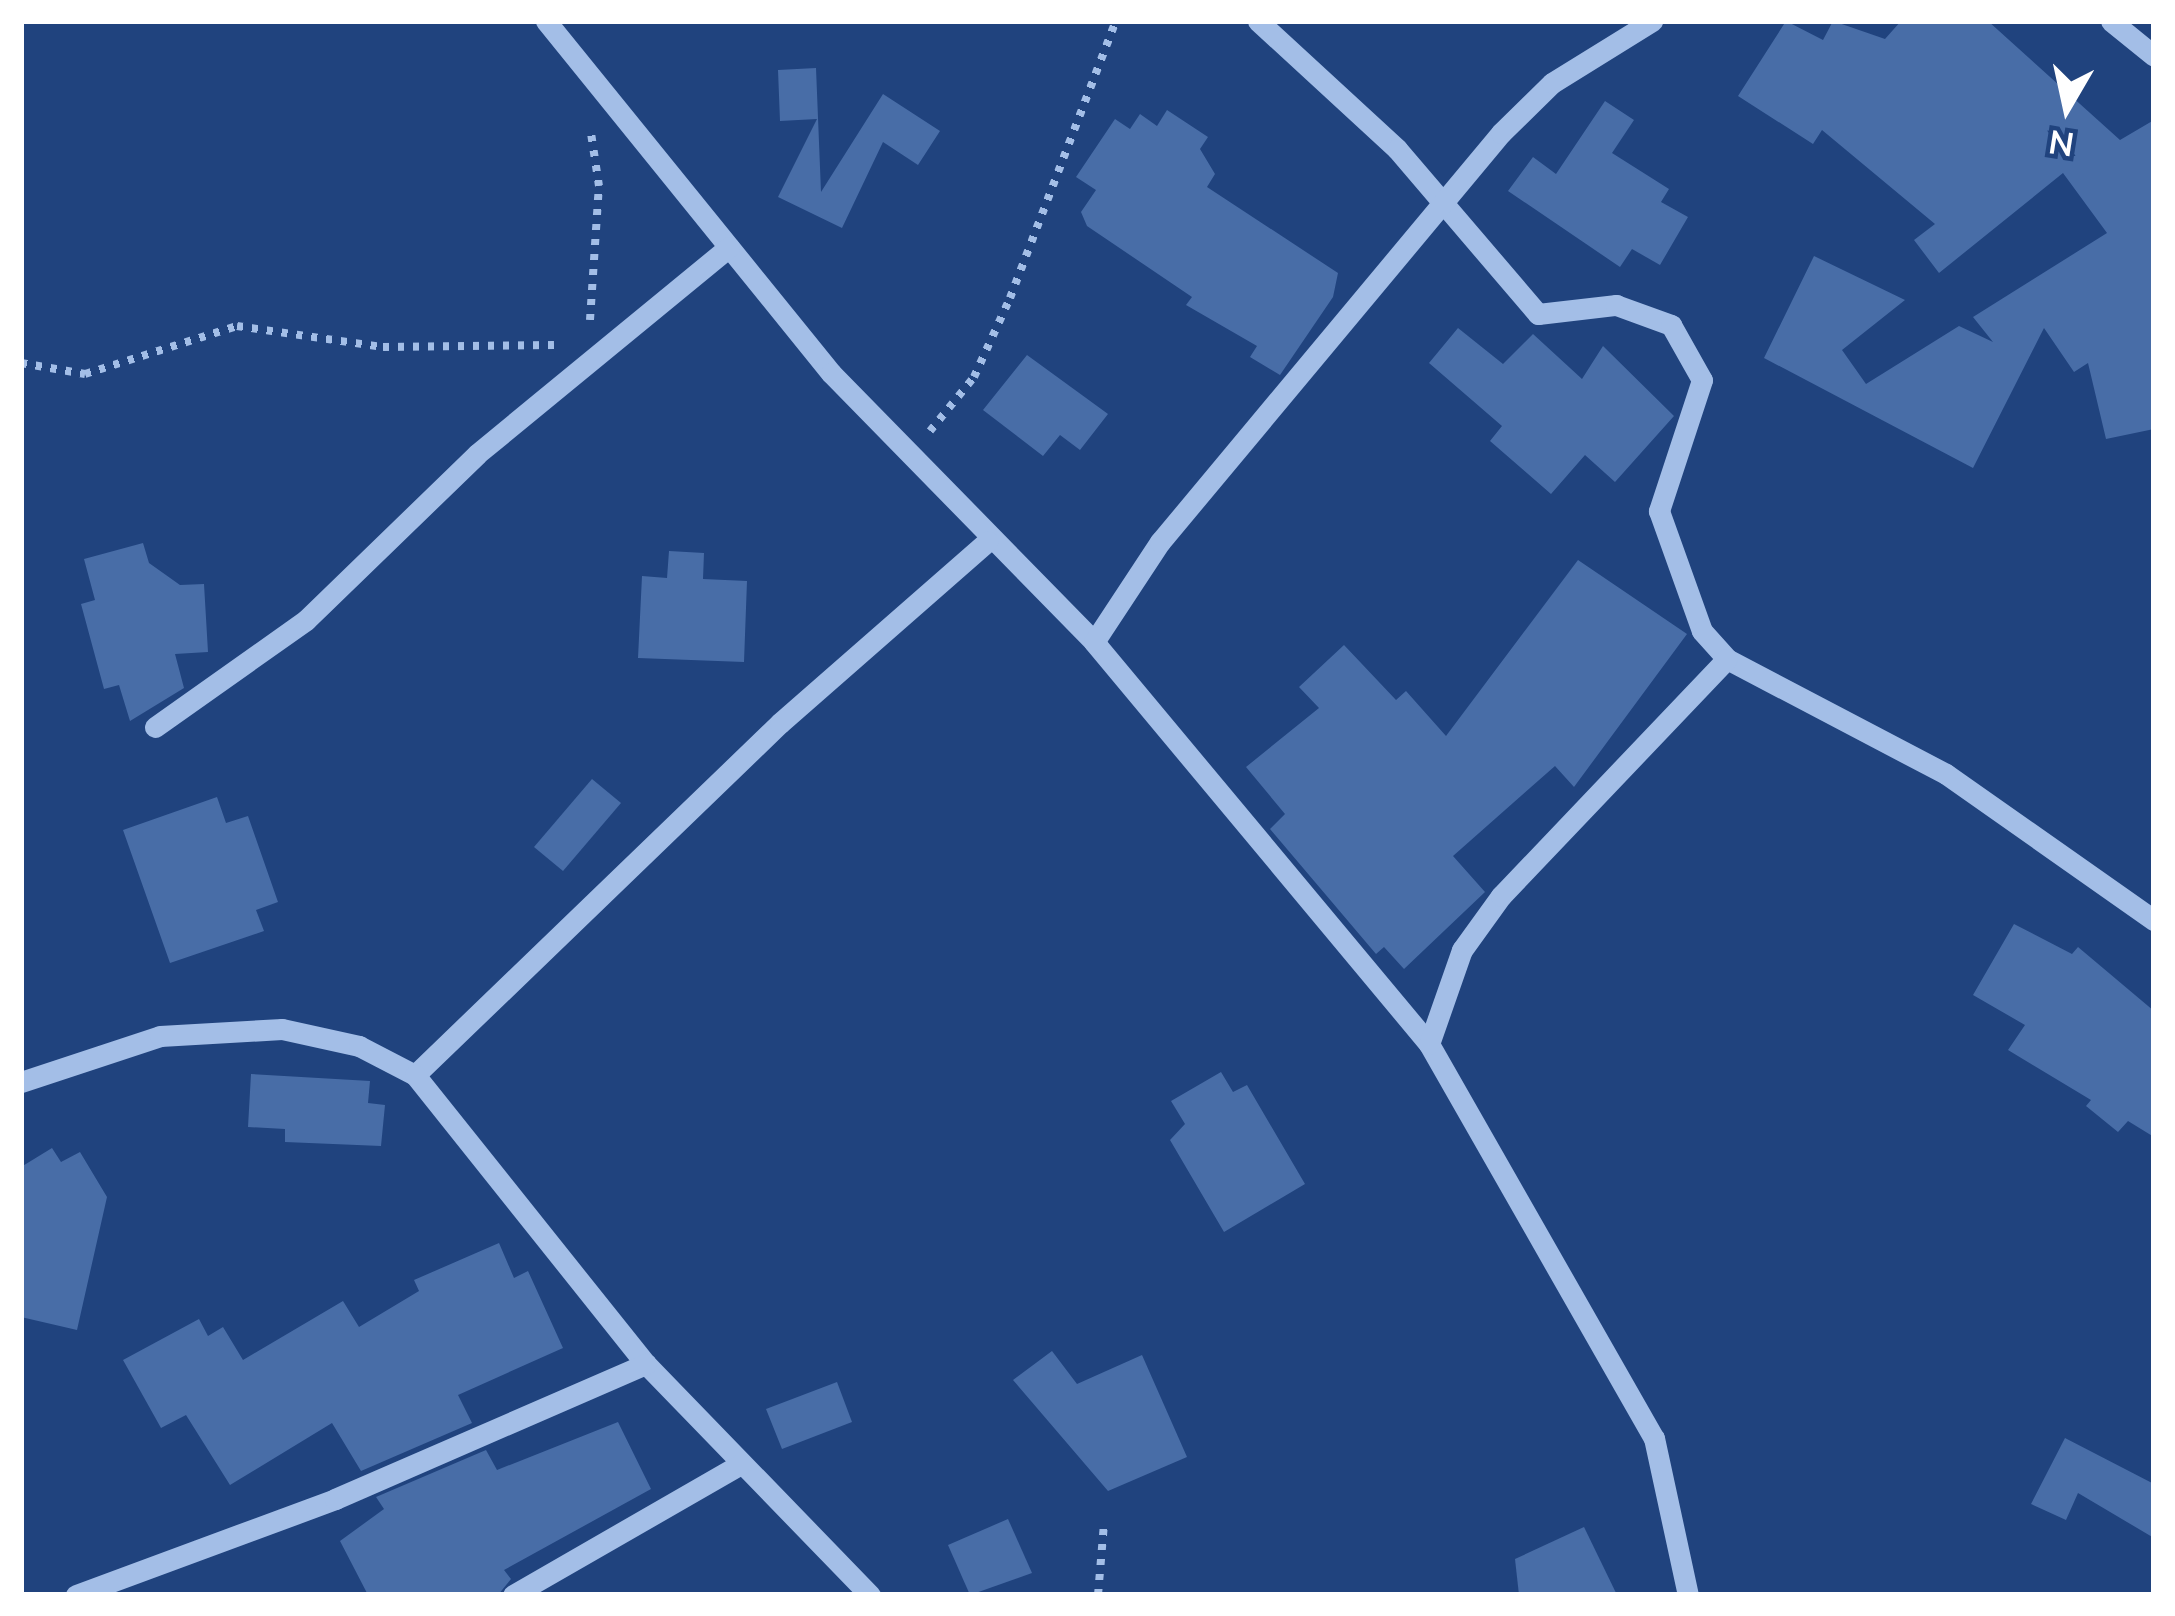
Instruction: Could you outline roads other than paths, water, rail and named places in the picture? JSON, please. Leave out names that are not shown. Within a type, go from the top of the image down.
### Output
[{"type":"street","points":[[546,21],[729,248],[988,541],[1094,642],[1429,1044],[1654,1438],[1688,1595]]},
{"type":"street","points":[[1258,21],[1343,92],[1538,314],[1616,305],[1671,325],[1702,380],[1659,511],[1702,631],[1727,659],[1946,774],[2154,920]]},
{"type":"street","points":[[1094,642],[1160,542],[1442,205],[1552,83],[1652,21]]},
{"type":"street","points":[[2111,21],[2154,56]]},
{"type":"street","points":[[155,727],[306,620],[586,353],[729,248]]},
{"type":"street","points":[[415,1075],[780,723],[988,541]]},
{"type":"street","points":[[1429,1044],[1462,950],[1502,896],[1727,659]]},
{"type":"street","points":[[21,1082],[160,1036],[282,1029],[359,1046],[415,1075],[646,1364],[870,1595]]},
{"type":"street","points":[[76,1595],[334,1499],[646,1364]]},
{"type":"street","points":[[513,1595],[741,1464]]}]
